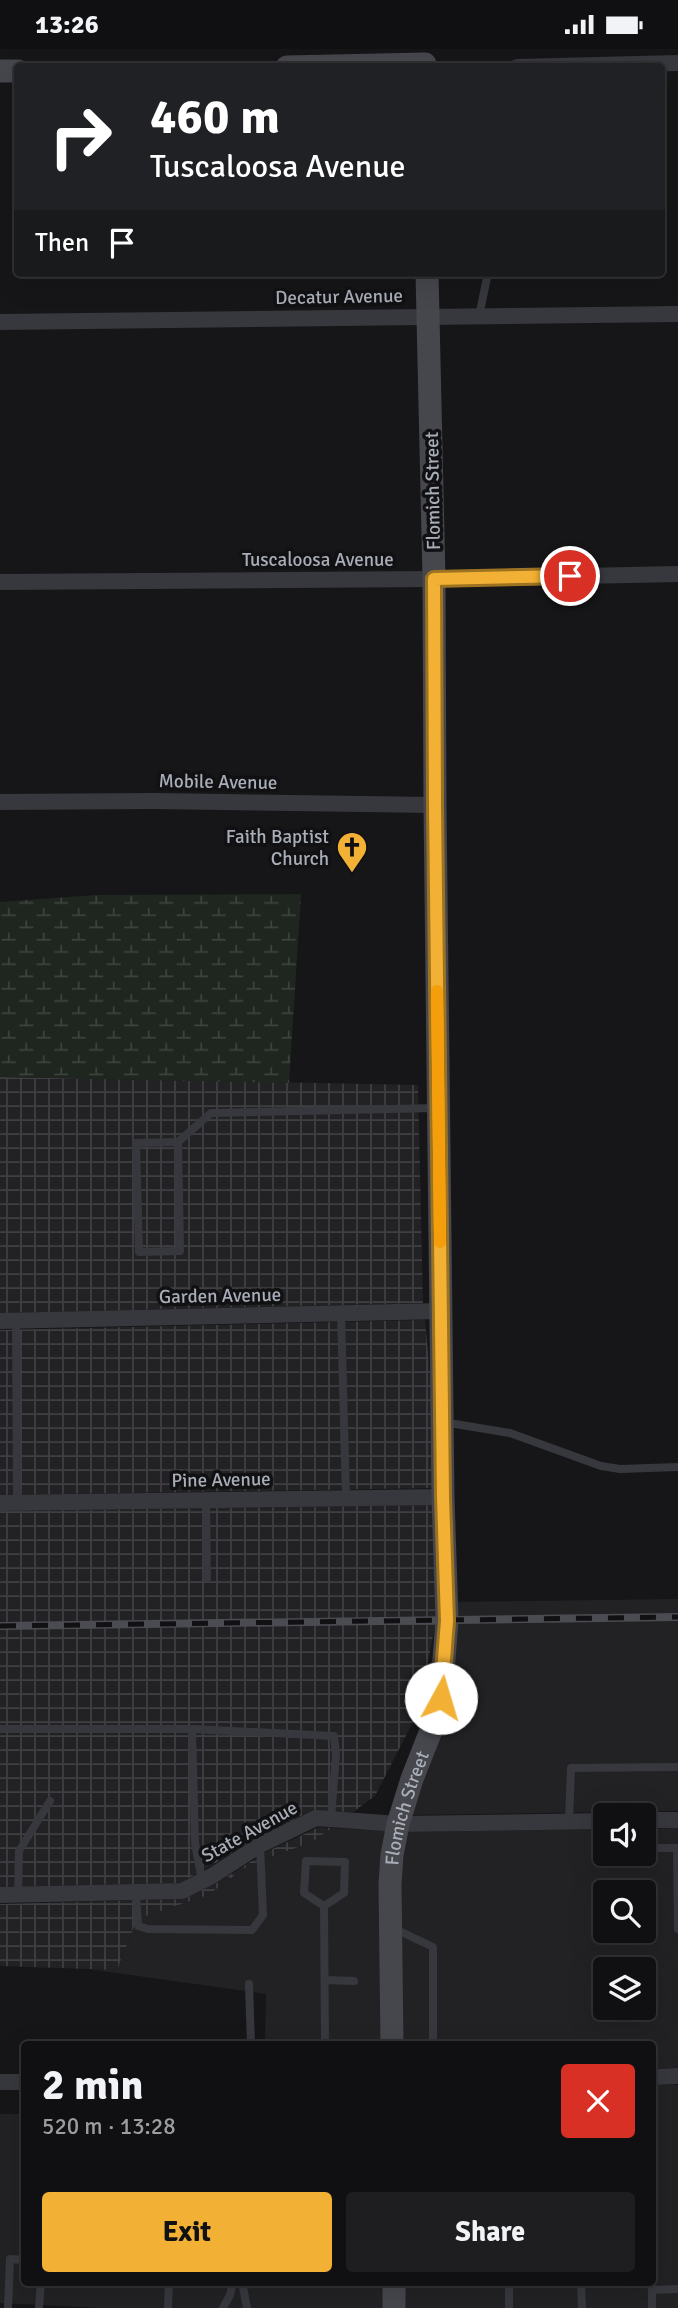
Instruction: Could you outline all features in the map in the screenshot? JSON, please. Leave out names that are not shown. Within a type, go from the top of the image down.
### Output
[{"type":"street","points":[[293,62],[315,63]]},
{"type":"street","name":"Flomich Street","points":[[392,2041],[391,1865],[398,1824],[441,1698],[447,1621],[442,1422],[434,579],[427,277]]},
{"type":"street","name":"Decatur Avenue","points":[[0,322],[678,314]]},
{"type":"street","name":"Tuscaloosa Avenue","points":[[0,582],[434,579],[678,574]]},
{"type":"street","name":"Mobile Avenue","points":[[0,802],[435,805]]},
{"type":"street","name":"Garden Avenue","points":[[8,1321],[441,1311]]},
{"type":"street","name":"Pine Avenue","points":[[0,1503],[443,1497]]},
{"type":"street","name":"State Avenue","points":[[0,1895],[182,1891],[260,1845],[316,1818],[398,1824],[593,1821]]},
{"type":"street","points":[[656,1820],[678,1820]]},
{"type":"street","points":[[656,2077],[678,2077]]},
{"type":"street","points":[[0,2083],[21,2082]]},
{"type":"street","points":[[394,2286],[394,2308]]},
{"type":"lane","points":[[479,316],[487,277]]},
{"type":"lane","points":[[178,1142],[180,1251],[139,1252],[136,1143],[178,1142],[211,1113],[439,1108]]},
{"type":"lane","points":[[341,1313],[346,1498]]},
{"type":"lane","points":[[8,1321],[17,1503]]},
{"type":"lane","points":[[442,1422],[510,1433],[601,1466],[620,1469],[678,1467]]},
{"type":"lane","points":[[206,1500],[207,1578]]},
{"type":"lane","points":[[192,1729],[195,1843],[202,1881]]},
{"type":"lane","points":[[0,1730],[192,1729],[334,1736],[336,1754],[331,1819]]},
{"type":"lane","points":[[569,1821],[571,1768],[678,1767]]},
{"type":"lane","points":[[18,1895],[19,1851],[50,1801]]},
{"type":"lane","points":[[136,1893],[138,1926],[148,1929],[252,1930],[262,1915],[260,1845]]},
{"type":"lane","points":[[656,1848],[678,1848],[678,1929]]},
{"type":"lane","points":[[306,1861],[345,1862],[344,1893],[324,1906],[304,1893],[306,1861]]},
{"type":"lane","points":[[324,1906],[325,2041]]},
{"type":"lane","points":[[391,1927],[433,1948],[433,2041]]},
{"type":"lane","points":[[325,1980],[354,1981]]},
{"type":"lane","points":[[249,1984],[251,2041]]},
{"type":"lane","points":[[8,2308],[10,2259],[21,2260]]},
{"type":"lane","points":[[39,2308],[41,2286]]},
{"type":"lane","points":[[168,2308],[169,2286]]},
{"type":"lane","points":[[223,2308],[232,2286]]},
{"type":"lane","points":[[243,2286],[247,2308]]},
{"type":"lane","points":[[509,2286],[509,2308]]},
{"type":"lane","points":[[581,2286],[582,2308]]},
{"type":"lane","points":[[652,2308],[652,2290],[678,2289]]},
{"type":"shaded area","points":[[0,1077],[418,1085],[423,1303],[0,1313]]},
{"type":"shaded area","points":[[425,1320],[433,1407],[434,1488],[0,1495],[0,1330]]},
{"type":"shaded area","points":[[434,1505],[436,1620],[419,1710],[375,1796],[353,1812],[311,1811],[256,1838],[179,1883],[0,1887],[0,1511]]},
{"type":"shaded area","points":[[678,1599],[678,1811],[656,1811],[656,1803],[593,1803],[593,1812],[411,1815],[455,1602]]},
{"type":"shaded area","points":[[319,1827],[332,1828],[312,1842],[249,1865],[208,1895],[137,1919],[117,1970],[0,1966],[0,1904],[184,1899],[217,1883],[266,1852]]},
{"type":"shaded area","points":[[332,1828],[387,1831],[383,2041],[265,2041],[266,1994],[88,1969],[117,1970],[137,1919],[208,1895],[249,1865],[312,1842]]},
{"type":"shaded area","points":[[678,1828],[678,2068],[656,2068],[656,2041],[401,2041],[399,1886],[406,1832],[593,1829],[593,1866],[656,1866],[656,1829]]},
{"type":"shaded area","points":[[656,2085],[678,2085],[678,2308],[403,2308],[403,2286],[656,2286]]},
{"type":"shaded area","points":[[0,2114],[21,2114],[21,2286],[384,2286],[384,2308],[100,2308],[0,2303]]},
{"type":"green space","points":[[301,894],[289,1083],[0,1077],[0,902],[96,895]]},
{"type":"railway","points":[[0,1626],[678,1617]]},
{"type":"slow traffic","points":[[437,991],[440,1242]]},
{"type":"place","name":"Faith Baptist Church","points":[[352,874]]},
{"type":"route","points":[[441,1698],[447,1621],[443,1497],[434,579],[570,576]]}]
